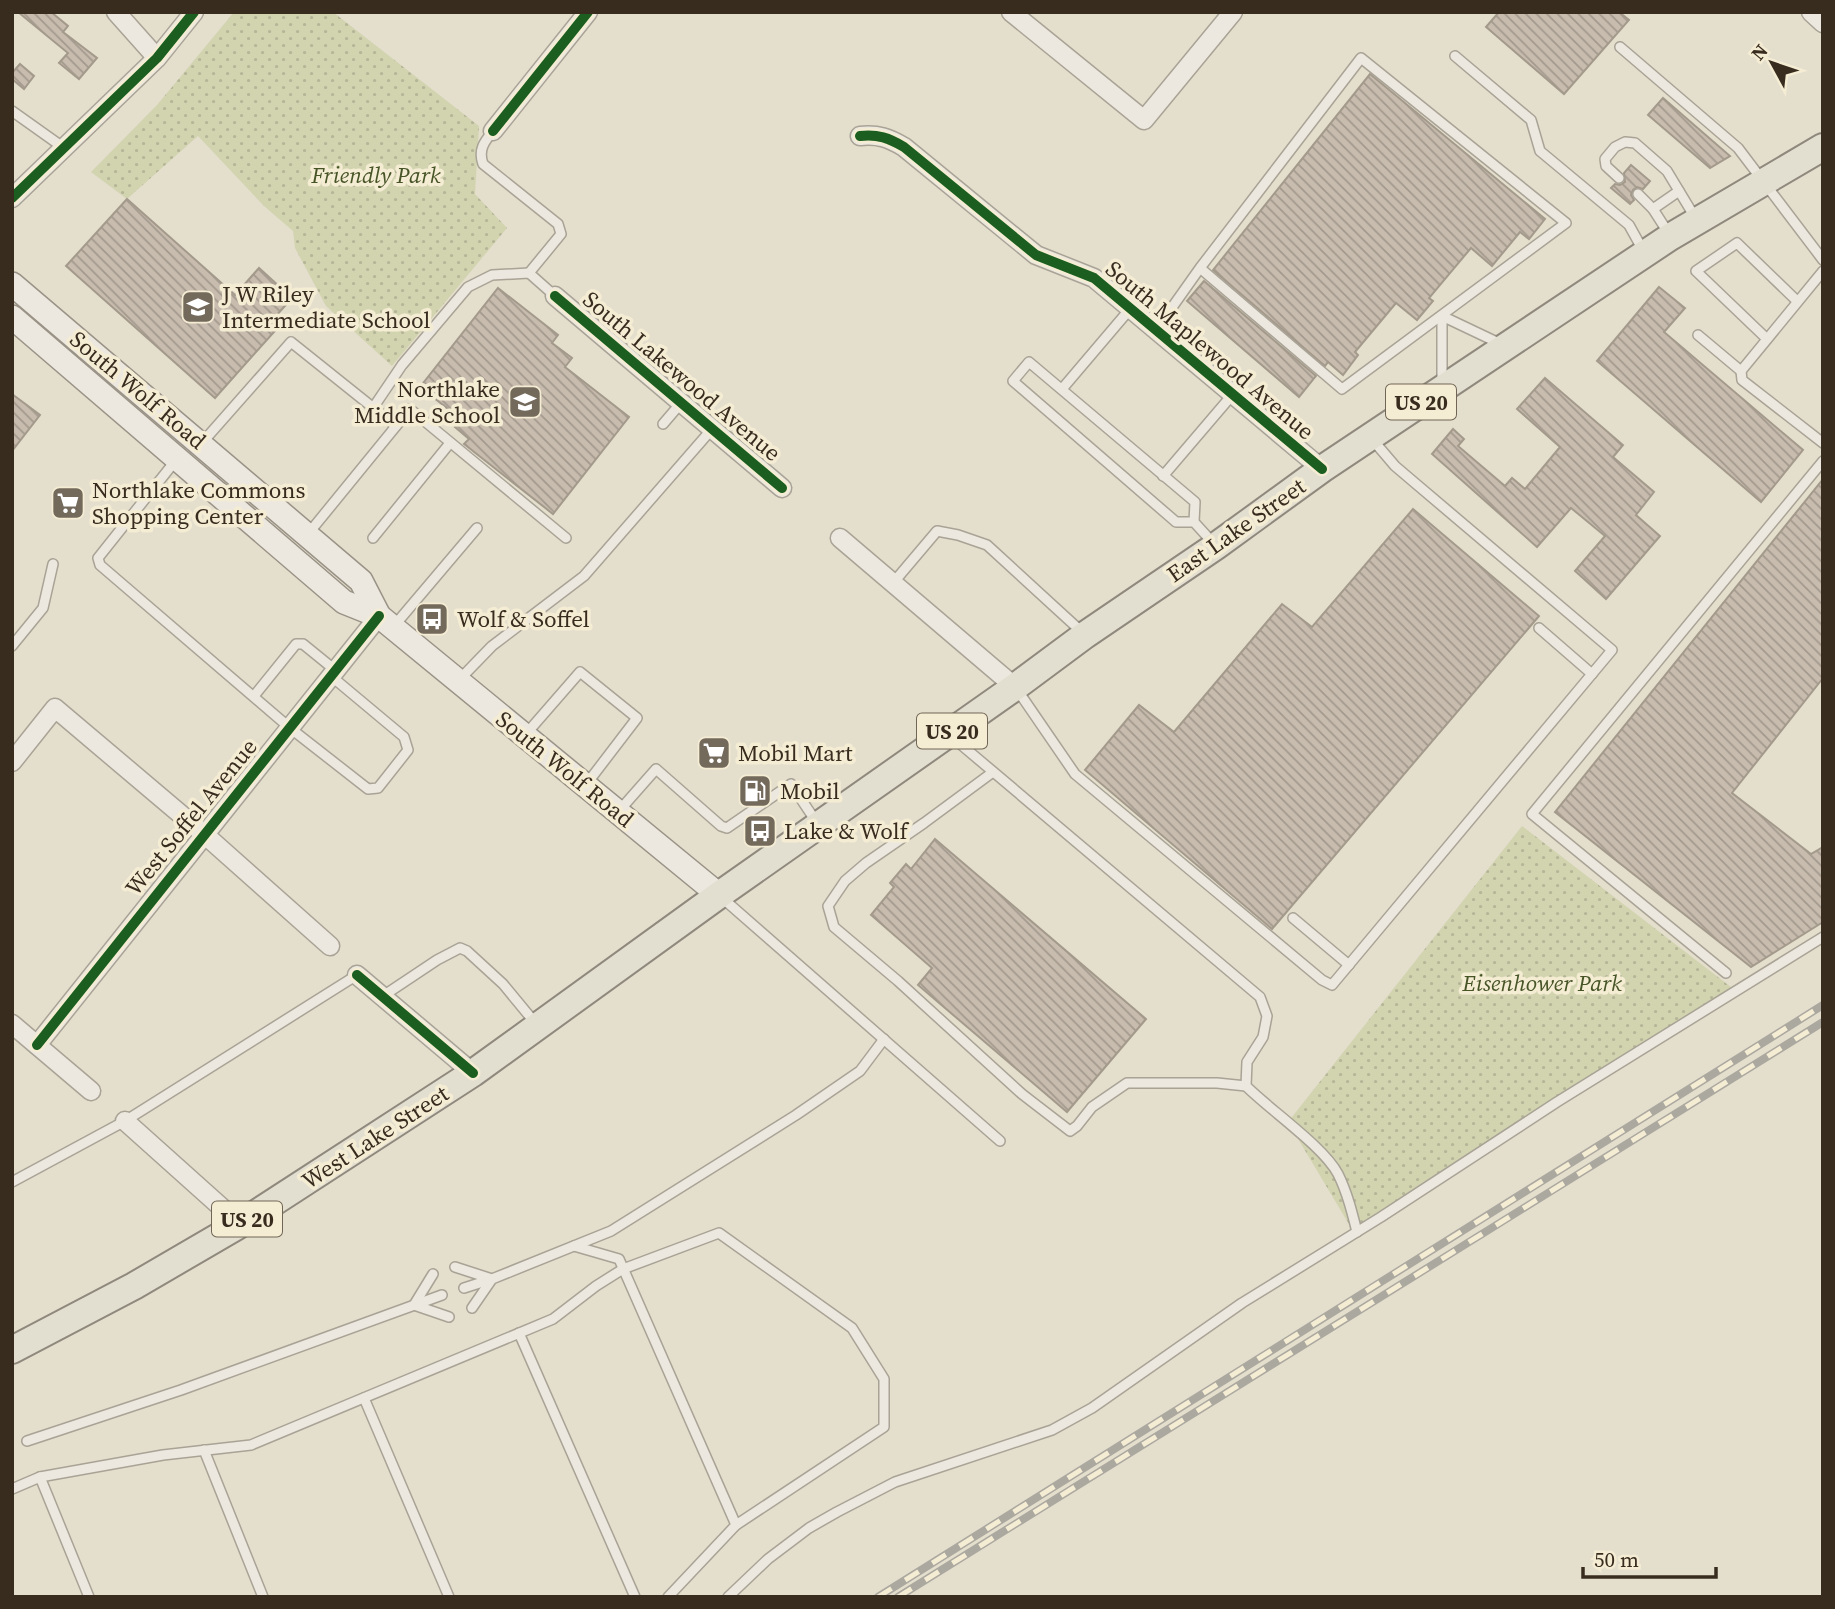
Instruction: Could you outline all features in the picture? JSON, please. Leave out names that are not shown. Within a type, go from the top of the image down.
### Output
[{"type":"main road","name":"US 20","points":[[1764,180],[1823,147]]},
{"type":"main road","name":"East Lake Street","points":[[719,895],[1322,469],[1670,237],[1764,180]]},
{"type":"main road","name":"South Wolf Road","points":[[12,284],[361,582],[386,622]]},
{"type":"main road","name":"South Wolf Road","points":[[12,317],[344,602],[386,622],[719,895]]},
{"type":"main road","name":"West Lake Street","points":[[12,1350],[134,1286],[240,1224],[473,1073],[719,895]]},
{"type":"street","points":[[116,12],[157,58]]},
{"type":"street","points":[[12,198],[157,58],[194,12]]},
{"type":"street","points":[[493,131],[589,12]]},
{"type":"street","points":[[1011,12],[1144,120],[1233,12]]},
{"type":"street","points":[[1811,12],[1823,23]]},
{"type":"street","name":"South Maplewood Avenue","points":[[860,136],[876,134],[904,147],[1036,256],[1094,278],[1322,469]]},
{"type":"street","name":"South Lakewood Avenue","points":[[555,296],[782,488]]},
{"type":"street","points":[[840,538],[1015,687]]},
{"type":"street","name":"West Soffel Avenue","points":[[37,1045],[333,673],[386,622]]},
{"type":"street","points":[[12,762],[55,708],[204,834],[330,946]]},
{"type":"street","points":[[357,975],[473,1073]]},
{"type":"street","points":[[12,1024],[90,1091]]},
{"type":"street","points":[[125,1121],[240,1224]]},
{"type":"lane","points":[[1620,47],[1738,148],[1823,260]]},
{"type":"lane","points":[[1455,56],[1531,120],[1540,151],[1629,225],[1645,254]]},
{"type":"lane","points":[[1156,330],[1200,268],[1361,58],[1566,223],[1342,389],[1200,268]]},
{"type":"lane","points":[[12,111],[64,148]]},
{"type":"lane","points":[[493,131],[482,145],[480,155],[483,164],[558,224],[561,234],[529,273]]},
{"type":"lane","points":[[1619,178],[1606,166],[1605,159],[1615,147],[1625,142],[1635,143],[1667,171],[1697,220]]},
{"type":"lane","points":[[1653,209],[1679,191]]},
{"type":"lane","points":[[1638,194],[1653,209],[1670,237]]},
{"type":"lane","points":[[1767,339],[1696,271],[1737,243],[1797,301]]},
{"type":"lane","points":[[1823,271],[1741,371],[1741,380],[1823,443]]},
{"type":"lane","points":[[373,408],[402,365],[468,287],[492,275],[529,273],[555,296]]},
{"type":"lane","points":[[1062,389],[1130,309]]},
{"type":"lane","points":[[1442,316],[1504,346]]},
{"type":"lane","points":[[1441,388],[1442,316]]},
{"type":"lane","points":[[1698,335],[1741,371]]},
{"type":"lane","points":[[201,444],[291,342],[396,426]]},
{"type":"lane","points":[[1194,522],[1177,522],[1013,381],[1030,362],[1195,502],[1194,522],[1216,546]]},
{"type":"lane","points":[[1163,476],[1233,394]]},
{"type":"lane","points":[[663,424],[681,403]]},
{"type":"lane","points":[[307,535],[410,409],[566,538]]},
{"type":"lane","points":[[458,681],[492,646],[584,576],[712,429]]},
{"type":"lane","points":[[1015,687],[1075,774],[1322,980],[1332,985],[1612,650],[1395,466],[1370,437]]},
{"type":"lane","points":[[373,538],[450,443]]},
{"type":"lane","points":[[177,459],[98,558],[100,565],[290,728],[368,789],[378,788],[408,750],[404,737],[303,644],[296,644],[254,696]]},
{"type":"lane","points":[[1726,973],[1532,814],[1823,461]]},
{"type":"lane","points":[[386,622],[477,528]]},
{"type":"lane","points":[[893,583],[937,531],[958,535],[987,545],[1085,635]]},
{"type":"lane","points":[[12,646],[43,608],[53,564]]},
{"type":"lane","points":[[1539,628],[1592,674]]},
{"type":"lane","points":[[525,736],[580,671],[637,718],[586,786]]},
{"type":"lane","points":[[948,734],[1260,997],[1267,1016],[1263,1037],[1247,1062],[1246,1086]]},
{"type":"lane","points":[[618,812],[656,769],[721,826],[727,828],[791,784],[818,825]]},
{"type":"lane","points":[[993,772],[845,881],[828,906],[834,927],[898,981],[1022,1094],[1070,1131],[1092,1107],[1127,1083],[1217,1083],[1246,1086],[1326,1157],[1338,1172],[1357,1232]]},
{"type":"lane","points":[[719,895],[1000,1141]]},
{"type":"lane","points":[[1293,918],[1349,965]]},
{"type":"lane","points":[[728,1597],[768,1559],[809,1528],[837,1512],[895,1482],[1052,1430],[1092,1408],[1242,1303],[1557,1102],[1823,937]]},
{"type":"lane","points":[[383,996],[460,948],[467,951],[503,984],[537,1025]]},
{"type":"lane","points":[[12,1182],[125,1121],[357,975]]},
{"type":"lane","points":[[464,1288],[611,1231],[796,1115],[860,1071],[884,1039]]},
{"type":"lane","points":[[12,1489],[40,1477],[204,1450],[251,1445],[553,1319],[623,1269],[719,1233],[852,1328],[884,1379],[884,1427],[736,1525],[668,1597]]},
{"type":"lane","points":[[574,1246],[619,1259],[736,1525]]},
{"type":"lane","points":[[455,1267],[492,1279]]},
{"type":"lane","points":[[414,1305],[433,1275]]},
{"type":"lane","points":[[472,1308],[492,1279]]},
{"type":"lane","points":[[27,1441],[181,1390],[442,1295]]},
{"type":"lane","points":[[414,1305],[449,1317]]},
{"type":"lane","points":[[519,1333],[635,1597]]},
{"type":"lane","points":[[364,1398],[449,1597]]},
{"type":"lane","points":[[204,1450],[263,1597]]},
{"type":"lane","points":[[40,1477],[89,1597]]},
{"type":"green space","name":"Friendly Park","points":[[234,12],[333,12],[479,126],[475,194],[507,228],[392,366],[326,306],[295,248],[293,231],[264,206],[198,136],[127,199],[91,172],[157,105]]},
{"type":"green space","name":"Eisenhower Park","points":[[1522,826],[1740,994],[1353,1231],[1288,1122]]},
{"type":"building","points":[[18,12],[51,12],[68,26],[63,32],[97,58],[79,79],[59,63],[68,53]]},
{"type":"building","points":[[1499,12],[1619,12],[1629,20],[1564,94],[1486,27]]},
{"type":"building","points":[[20,64],[34,76],[24,89],[12,79],[12,73]]},
{"type":"building","points":[[1370,74],[1545,219],[1529,239],[1520,232],[1492,266],[1471,248],[1429,298],[1433,301],[1417,320],[1396,303],[1355,352],[1358,355],[1343,375],[1328,362],[1325,366],[1213,270]]},
{"type":"building","points":[[1663,98],[1730,156],[1710,168],[1648,115]]},
{"type":"building","points":[[1631,165],[1650,181],[1643,189],[1637,187],[1633,190],[1631,195],[1634,200],[1630,204],[1611,188],[1615,184],[1625,182],[1624,173]]},
{"type":"building","name":"J W Riley Intermediate School","points":[[127,199],[235,295],[259,268],[292,298],[275,317],[282,323],[215,398],[66,266]]},
{"type":"building","points":[[1204,281],[1316,376],[1299,397],[1187,301]]},
{"type":"building","points":[[1659,287],[1685,308],[1664,332],[1803,450],[1761,502],[1597,361]]},
{"type":"building","name":"Northlake Middle School","points":[[498,288],[558,335],[552,343],[572,358],[565,367],[629,417],[553,514],[464,444],[469,439],[455,427],[461,419],[420,387]]},
{"type":"building","points":[[1545,378],[1623,445],[1613,457],[1654,492],[1636,515],[1660,536],[1606,599],[1575,571],[1605,536],[1571,508],[1537,547],[1432,454],[1453,429],[1464,439],[1458,446],[1505,486],[1512,478],[1525,489],[1560,447],[1517,409]]},
{"type":"building","points":[[12,394],[40,415],[12,451]]},
{"type":"building","points":[[1823,479],[1823,678],[1732,793],[1811,854],[1823,847],[1823,922],[1751,967],[1555,812]]},
{"type":"building","points":[[1413,509],[1539,616],[1272,929],[1085,770],[1139,705],[1174,732],[1282,604],[1312,627]]},
{"type":"building","points":[[935,839],[1146,1019],[1067,1112],[918,985],[932,968],[871,915],[894,887],[890,883],[906,864],[911,869]]},
{"type":"railway","points":[[878,1597],[1823,1005]]},
{"type":"railway","points":[[898,1597],[1823,1022]]},
{"type":"cycle path","points":[[12,198],[157,58],[194,12]]},
{"type":"cycle path","points":[[493,131],[588,12]]},
{"type":"cycle path","points":[[860,136],[883,137],[904,147],[1036,255],[1094,278],[1322,469]]},
{"type":"cycle path","points":[[555,296],[782,488]]},
{"type":"cycle path","points":[[37,1045],[379,616]]},
{"type":"cycle path","points":[[357,975],[473,1073]]},
{"type":"place","name":"J W Riley Intermediate School","points":[[198,307]]},
{"type":"place","name":"Northlake Middle School","points":[[525,402]]},
{"type":"place","name":"Northlake Commons Shopping Center","points":[[68,503]]},
{"type":"place","name":"Wolf & Soffel","points":[[432,619]]},
{"type":"place","name":"Mobil Mart","points":[[714,753]]},
{"type":"place","name":"Mobil","points":[[755,791]]},
{"type":"place","name":"Lake & Wolf","points":[[760,831]]}]
